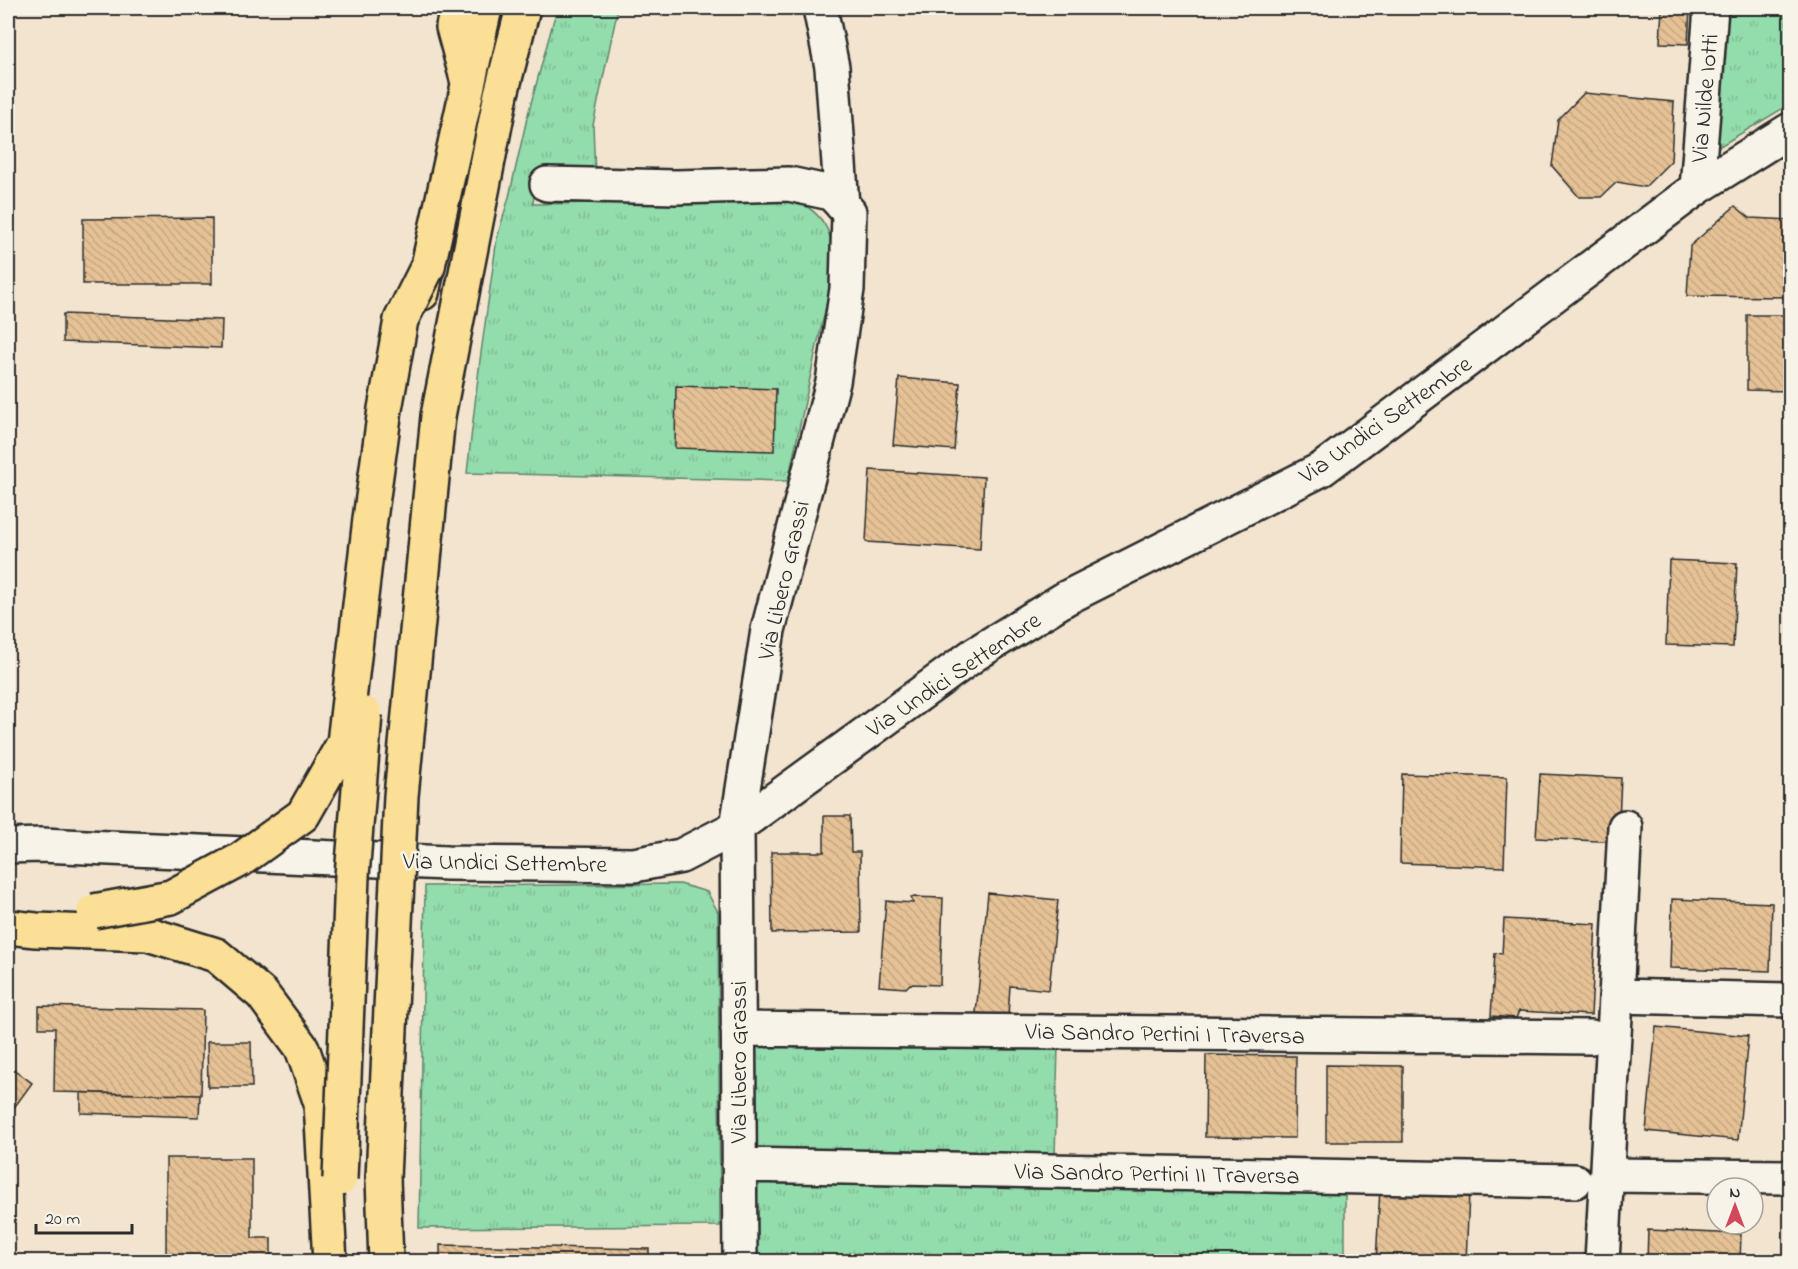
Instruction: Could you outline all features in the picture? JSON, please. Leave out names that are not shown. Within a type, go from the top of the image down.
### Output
[{"type":"highway","points":[[457,8],[453,27],[468,83]]},
{"type":"highway","points":[[343,1262],[340,1179],[352,876],[372,619],[396,414],[485,8]]},
{"type":"highway","points":[[386,1262],[383,1178],[401,796],[438,416],[501,94],[523,16]]},
{"type":"highway","points":[[8,915],[30,908],[94,911],[171,897],[240,860],[303,815],[344,743],[368,531],[387,398],[401,320],[428,266]]},
{"type":"highway","points":[[8,927],[148,934],[216,955],[262,994],[302,1048],[321,1103],[330,1262]]},
{"type":"street","name":"Via Libero Grassi","points":[[740,1262],[737,827],[768,630],[833,382],[847,289],[849,212],[842,205],[832,67],[820,8]]},
{"type":"street","name":"Via Nilde Iotti","points":[[1696,188],[1711,8]]},
{"type":"street","name":"Via Undici Settembre","points":[[8,846],[41,845],[447,863],[634,864],[681,856],[737,827],[975,654],[1066,598],[1322,469],[1696,188],[1791,130]]},
{"type":"street","points":[[547,184],[676,187],[789,184],[831,194],[842,205]]},
{"type":"street","points":[[1602,1262],[1625,827]]},
{"type":"street","points":[[1616,996],[1791,1000]]},
{"type":"street","name":"Via Sandro Pertini I Traversa","points":[[738,1029],[1591,1037]]},
{"type":"street","name":"Via Sandro Pertini II Traversa","points":[[739,1165],[1575,1181]]},
{"type":"street","points":[[1607,1175],[1791,1177]]},
{"type":"green space","points":[[557,8],[618,8],[593,125],[595,176],[536,176],[533,204],[797,200],[817,215],[828,231],[832,250],[829,294],[788,481],[467,473],[497,238]]},
{"type":"green space","points":[[1722,8],[1790,8],[1790,104],[1710,152]]},
{"type":"green space","points":[[680,884],[707,892],[718,912],[720,1226],[419,1228],[425,886]]},
{"type":"green space","points":[[749,1042],[1058,1046],[1055,1156],[750,1154]]},
{"type":"green space","points":[[756,1181],[1345,1189],[1345,1261],[753,1262]]},
{"type":"building","points":[[1662,8],[1690,8],[1688,44],[1660,43]]},
{"type":"building","points":[[1584,93],[1674,102],[1671,161],[1645,187],[1617,182],[1601,197],[1579,197],[1552,166],[1558,120]]},
{"type":"building","points":[[1735,206],[1750,218],[1790,220],[1790,297],[1687,296],[1690,246]]},
{"type":"building","points":[[212,218],[212,284],[83,284],[83,219]]},
{"type":"building","points":[[63,314],[222,320],[221,348],[63,342]]},
{"type":"building","points":[[1747,315],[1790,315],[1790,391],[1747,390]]},
{"type":"building","points":[[899,378],[960,383],[954,450],[893,445]]},
{"type":"building","points":[[676,386],[776,389],[774,451],[675,448]]},
{"type":"building","points":[[870,470],[984,477],[980,549],[866,542]]},
{"type":"building","points":[[1669,560],[1737,563],[1733,647],[1666,645]]},
{"type":"building","points":[[1402,774],[1507,777],[1504,867],[1400,863]]},
{"type":"building","points":[[1540,774],[1621,778],[1618,842],[1536,838]]},
{"type":"building","points":[[824,816],[850,816],[851,852],[860,852],[861,932],[772,933],[771,852],[824,852]]},
{"type":"building","points":[[988,893],[1058,900],[1049,990],[1010,986],[1008,1016],[976,1013]]},
{"type":"building","points":[[911,897],[943,898],[940,985],[910,984],[906,988],[879,986],[886,901],[913,903]]},
{"type":"building","points":[[1672,899],[1772,903],[1770,971],[1670,968]]},
{"type":"building","points":[[1504,919],[1596,924],[1591,1015],[1519,1011],[1516,1018],[1491,1016],[1495,953],[1502,954]]},
{"type":"building","points":[[39,1006],[203,1010],[201,1095],[54,1092],[55,1028],[39,1028]]},
{"type":"building","points":[[1656,1027],[1748,1036],[1738,1140],[1646,1131]]},
{"type":"building","points":[[207,1042],[251,1042],[252,1087],[208,1087]]},
{"type":"building","points":[[1206,1055],[1296,1056],[1295,1138],[1205,1137]]},
{"type":"building","points":[[8,1065],[32,1083],[8,1116]]},
{"type":"building","points":[[1326,1065],[1403,1066],[1403,1142],[1326,1142]]},
{"type":"building","points":[[81,1093],[200,1095],[199,1117],[81,1113]]},
{"type":"building","points":[[166,1158],[252,1158],[252,1238],[271,1238],[271,1262],[166,1262]]},
{"type":"building","points":[[1380,1188],[1469,1192],[1466,1262],[1376,1262]]},
{"type":"building","points":[[1648,1230],[1705,1232],[1705,1236],[1741,1236],[1740,1262],[1647,1262]]},
{"type":"building","points":[[440,1245],[649,1249],[649,1262],[440,1262]]}]
